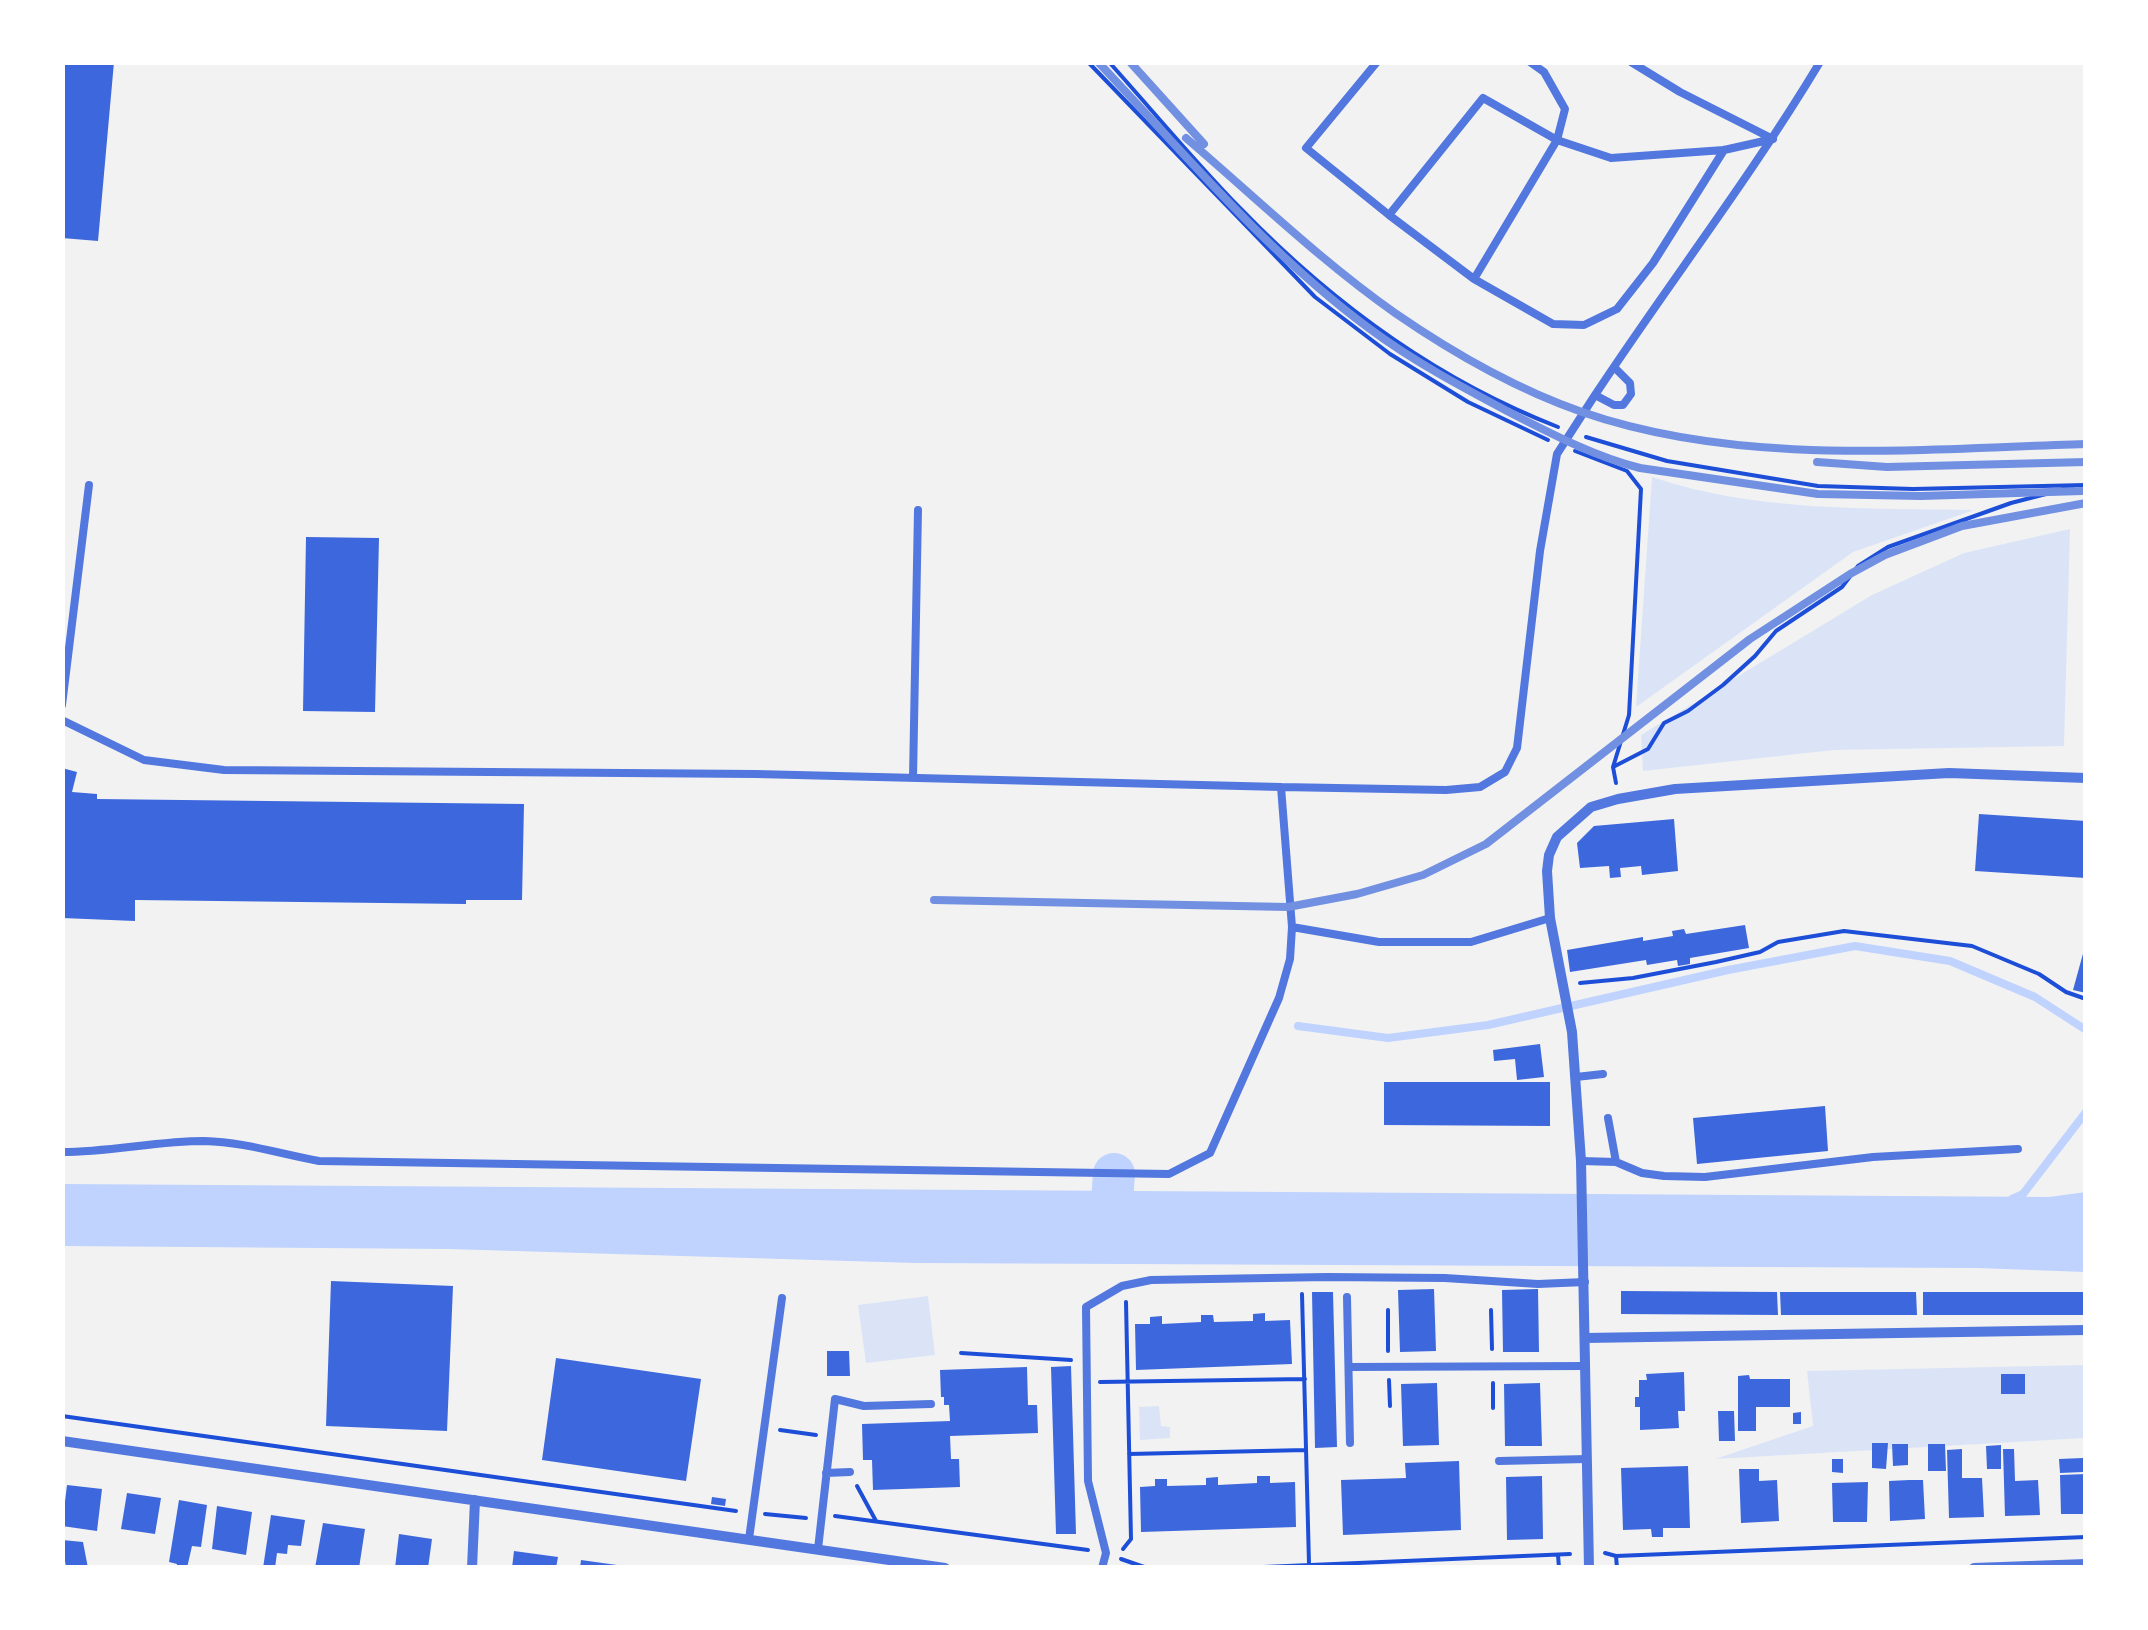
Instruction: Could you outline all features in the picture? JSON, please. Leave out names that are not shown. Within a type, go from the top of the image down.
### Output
[{"type":"street","points":[[1590,1568],[1582,1161],[1572,1032],[1550,918],[1547,871],[1557,837],[1591,808],[1618,799],[1675,790],[1949,773],[2086,778]]},
{"type":"street","points":[[1585,1338],[2086,1330]]},
{"type":"street","points":[[62,1440],[945,1568]]},
{"type":"street","points":[[472,1568],[474,1500]]},
{"type":"street","points":[[1974,1568],[2086,1564]]},
{"type":"lane","points":[[1376,62],[1306,148],[1474,279],[1553,324],[1584,325],[1617,309],[1653,262],[1724,150]]},
{"type":"lane","points":[[1474,279],[1556,140],[1565,109],[1544,72],[1530,62]]},
{"type":"lane","points":[[1632,62],[1680,92],[1773,139]]},
{"type":"lane","points":[[62,720],[144,760],[224,770],[913,778],[1446,790],[1480,787],[1505,772],[1517,748],[1540,551],[1558,454],[1682,264],[1773,139],[1820,62]]},
{"type":"lane","points":[[1389,215],[1483,98],[1556,140],[1611,158],[1724,150],[1773,139]]},
{"type":"lane","points":[[1595,395],[1614,405],[1628,402],[1630,383],[1614,366]]},
{"type":"lane","points":[[62,705],[88,484]]},
{"type":"lane","points":[[913,778],[918,510]]},
{"type":"lane","points":[[62,1152],[201,1141],[267,1148],[320,1161],[1169,1174],[1210,1153],[1279,998],[1290,959],[1292,927],[1281,787]]},
{"type":"lane","points":[[1292,927],[1378,942],[1471,942],[1550,918]]},
{"type":"lane","points":[[1576,1078],[1603,1074]]},
{"type":"lane","points":[[1608,1118],[1616,1162]]},
{"type":"lane","points":[[1582,1161],[1616,1162],[1642,1173],[1705,1177],[1873,1157],[2018,1149]]},
{"type":"lane","points":[[1102,1568],[1106,1553],[1088,1480],[1086,1307],[1128,1285],[1151,1280],[1446,1278],[1538,1284],[1585,1278]]},
{"type":"lane","points":[[1347,1297],[1350,1443]]},
{"type":"lane","points":[[750,1539],[782,1298]]},
{"type":"lane","points":[[1350,1367],[1586,1366]]},
{"type":"lane","points":[[818,1549],[835,1399],[864,1406],[932,1404]]},
{"type":"lane","points":[[1499,1462],[1587,1459]]},
{"type":"lane","points":[[826,1473],[850,1472]]},
{"type":"path","points":[[1088,62],[1314,297],[1390,354],[1468,402],[1627,471],[1641,489],[1629,715],[1613,768],[1618,799]]},
{"type":"path","points":[[1108,62],[1242,210],[1351,308],[1429,364],[1571,432],[1614,448],[1667,460],[1818,486],[1913,489],[2086,485]]},
{"type":"path","points":[[1613,768],[1648,748],[1664,723],[1722,686],[1776,630],[1842,586],[1858,566],[1888,547],[2011,503],[2078,485]]},
{"type":"path","points":[[1564,989],[1760,952],[1778,942],[1844,931],[1972,946],[2040,974],[2066,992],[2086,999]]},
{"type":"path","points":[[1301,1277],[1309,1564]]},
{"type":"path","points":[[1128,1285],[1131,1540],[1116,1556],[1147,1568]]},
{"type":"path","points":[[961,1352],[1086,1360]]},
{"type":"path","points":[[1086,1380],[1305,1380]]},
{"type":"path","points":[[62,1416],[684,1506],[876,1521],[1106,1553]]},
{"type":"path","points":[[765,1428],[830,1436]]},
{"type":"path","points":[[1128,1454],[1306,1450]]},
{"type":"path","points":[[850,1472],[876,1521]]},
{"type":"path","points":[[1240,1568],[2086,1538]]},
{"type":"path","points":[[1558,1555],[1558,1568]]},
{"type":"path","points":[[1616,1556],[1617,1568]]},
{"type":"shaded area","points":[[1652,477],[1731,497],[1771,502],[1974,510],[1853,552],[1636,707]]},
{"type":"shaded area","points":[[2070,529],[2064,746],[1834,750],[1643,771],[1641,735],[1872,595],[1964,553]]},
{"type":"shaded area","points":[[928,1296],[935,1355],[866,1363],[858,1305]]},
{"type":"shaded area","points":[[2085,1365],[2085,1438],[1715,1459],[1813,1426],[1807,1371]]},
{"type":"shaded area","points":[[1159,1406],[1161,1426],[1170,1427],[1170,1438],[1140,1440],[1139,1407]]},
{"type":"water","points":[[63,1184],[2049,1197],[2086,1192],[2085,1272],[1977,1268],[916,1263],[448,1249],[63,1246]]},
{"type":"building","points":[[62,62],[114,62],[98,241],[62,238]]},
{"type":"building","points":[[306,537],[379,538],[375,712],[303,711]]},
{"type":"building","points":[[62,768],[77,772],[72,792],[97,794],[97,799],[524,804],[522,900],[466,900],[466,904],[135,900],[135,921],[62,918]]},
{"type":"building","points":[[1979,814],[2086,821],[2086,878],[1975,871]]},
{"type":"building","points":[[1674,819],[1678,871],[1642,875],[1641,866],[1620,868],[1621,877],[1610,878],[1609,866],[1580,868],[1577,843],[1594,826]]},
{"type":"building","points":[[1745,925],[1749,948],[1690,958],[1690,964],[1678,966],[1677,960],[1647,965],[1646,960],[1570,972],[1567,950],[1673,936],[1672,931],[1684,929],[1686,934]]},
{"type":"building","points":[[2086,950],[2086,993],[2073,990]]},
{"type":"building","points":[[1540,1044],[1544,1077],[1517,1080],[1515,1059],[1494,1061],[1493,1050]]},
{"type":"building","points":[[1384,1082],[1550,1082],[1550,1126],[1384,1125]]},
{"type":"building","points":[[1825,1106],[1828,1151],[1697,1164],[1693,1118]]},
{"type":"building","points":[[331,1281],[453,1286],[447,1431],[326,1426]]},
{"type":"building","points":[[1434,1289],[1436,1351],[1400,1352],[1398,1290]]},
{"type":"building","points":[[1538,1289],[1539,1352],[1503,1352],[1502,1290]]},
{"type":"building","points":[[1621,1291],[1777,1292],[1778,1315],[1621,1314]]},
{"type":"building","points":[[1312,1292],[1333,1292],[1337,1447],[1315,1448]]},
{"type":"building","points":[[1780,1292],[1916,1292],[1917,1315],[1781,1315]]},
{"type":"building","points":[[1923,1292],[2086,1292],[2086,1315],[1923,1315]]},
{"type":"building","points":[[1265,1313],[1265,1321],[1290,1320],[1292,1364],[1136,1370],[1135,1324],[1150,1324],[1150,1317],[1162,1316],[1162,1324],[1201,1322],[1201,1315],[1213,1315],[1214,1322],[1253,1321],[1253,1314]]},
{"type":"building","points":[[827,1351],[849,1351],[850,1376],[827,1376]]},
{"type":"building","points":[[556,1358],[701,1379],[686,1481],[542,1460]]},
{"type":"building","points":[[1071,1366],[1076,1534],[1056,1534],[1051,1367]]},
{"type":"building","points":[[1027,1367],[1028,1405],[1037,1405],[1038,1433],[950,1436],[951,1459],[959,1459],[960,1487],[873,1490],[872,1460],[863,1460],[862,1424],[950,1421],[949,1405],[944,1405],[941,1397],[940,1370]]},
{"type":"building","points":[[1684,1372],[1685,1411],[1678,1411],[1679,1428],[1640,1430],[1640,1407],[1635,1407],[1639,1380],[1647,1380],[1646,1374]]},
{"type":"building","points":[[2001,1374],[2025,1374],[2025,1394],[2001,1394]]},
{"type":"building","points":[[1749,1375],[1750,1379],[1790,1379],[1790,1407],[1756,1407],[1756,1431],[1738,1431],[1738,1376]]},
{"type":"building","points":[[1437,1383],[1439,1445],[1403,1446],[1401,1384]]},
{"type":"building","points":[[1540,1383],[1542,1446],[1505,1446],[1504,1384]]},
{"type":"building","points":[[1718,1411],[1734,1411],[1735,1441],[1719,1441]]},
{"type":"building","points":[[1801,1412],[1801,1424],[1793,1424],[1793,1413]]},
{"type":"building","points":[[1872,1443],[1888,1443],[1886,1469],[1872,1468]]},
{"type":"building","points":[[1892,1444],[1908,1444],[1908,1465],[1893,1466]]},
{"type":"building","points":[[1928,1444],[1945,1444],[1946,1471],[1928,1471]]},
{"type":"building","points":[[2001,1445],[2001,1469],[1987,1469],[1986,1446]]},
{"type":"building","points":[[1962,1449],[1962,1478],[1982,1478],[1984,1517],[1949,1518],[1947,1450]]},
{"type":"building","points":[[2003,1449],[2014,1449],[2015,1481],[2038,1480],[2040,1515],[2005,1516]]},
{"type":"building","points":[[2083,1458],[2083,1472],[2060,1473],[2059,1459]]},
{"type":"building","points":[[1832,1459],[1843,1459],[1843,1473],[1832,1472]]},
{"type":"building","points":[[1459,1461],[1461,1530],[1343,1535],[1341,1480],[1406,1478],[1405,1463]]},
{"type":"building","points":[[1688,1466],[1690,1528],[1663,1528],[1663,1537],[1652,1537],[1651,1529],[1623,1530],[1621,1468]]},
{"type":"building","points":[[1739,1469],[1759,1469],[1759,1481],[1777,1480],[1779,1521],[1741,1523]]},
{"type":"building","points":[[2086,1474],[2086,1514],[2061,1514],[2060,1475]]},
{"type":"building","points":[[1257,1476],[1270,1476],[1270,1483],[1295,1482],[1296,1527],[1141,1532],[1140,1487],[1155,1486],[1155,1479],[1167,1479],[1167,1486],[1206,1485],[1206,1478],[1218,1477],[1218,1485],[1257,1483]]},
{"type":"building","points":[[1542,1476],[1543,1539],[1507,1540],[1506,1477]]},
{"type":"building","points":[[1923,1480],[1925,1519],[1890,1521],[1889,1481]]},
{"type":"building","points":[[1868,1482],[1867,1522],[1833,1522],[1832,1483]]},
{"type":"building","points":[[67,1485],[102,1489],[97,1531],[62,1526]]},
{"type":"building","points":[[127,1493],[161,1498],[155,1534],[121,1529]]},
{"type":"building","points":[[712,1497],[726,1499],[725,1506],[711,1504]]},
{"type":"building","points":[[179,1500],[207,1505],[201,1547],[192,1546],[187,1568],[176,1568],[177,1564],[169,1562]]},
{"type":"building","points":[[217,1506],[252,1512],[246,1555],[212,1549]]},
{"type":"building","points":[[271,1515],[305,1520],[301,1546],[288,1545],[287,1554],[277,1553],[275,1568],[263,1568]]},
{"type":"building","points":[[323,1523],[365,1529],[359,1568],[315,1568]]},
{"type":"building","points":[[399,1534],[432,1539],[428,1568],[395,1568]]},
{"type":"building","points":[[62,1540],[83,1542],[88,1568],[66,1568]]},
{"type":"building","points":[[514,1551],[558,1557],[556,1568],[512,1568]]},
{"type":"building","points":[[581,1560],[617,1565],[580,1568]]},
{"type":"waterway","points":[[1298,1026],[1388,1038],[1488,1025],[1728,970],[1855,946],[1950,961],[2035,997],[2086,1030]]},
{"type":"waterway","points":[[2012,1199],[2023,1194],[2086,1112]]},
{"type":"waterway","points":[[1110,1228],[1114,1174]]},
{"type":"railway","points":[[1098,62],[1228,202],[1333,300],[1386,341],[1437,373],[1556,436],[1640,468],[1818,494],[1921,496],[2082,491]]},
{"type":"railway","points":[[1130,62],[1204,144]]},
{"type":"railway","points":[[1186,138],[1315,250],[1395,313],[1486,369],[1582,412],[1642,429],[1768,448],[1896,451],[2086,444]]},
{"type":"railway","points":[[1817,462],[1887,467],[2086,462]]},
{"type":"railway","points":[[934,900],[1288,907],[1357,894],[1423,875],[1486,844],[1750,639],[1850,574],[1885,555],[1962,526],[2086,503]]}]
